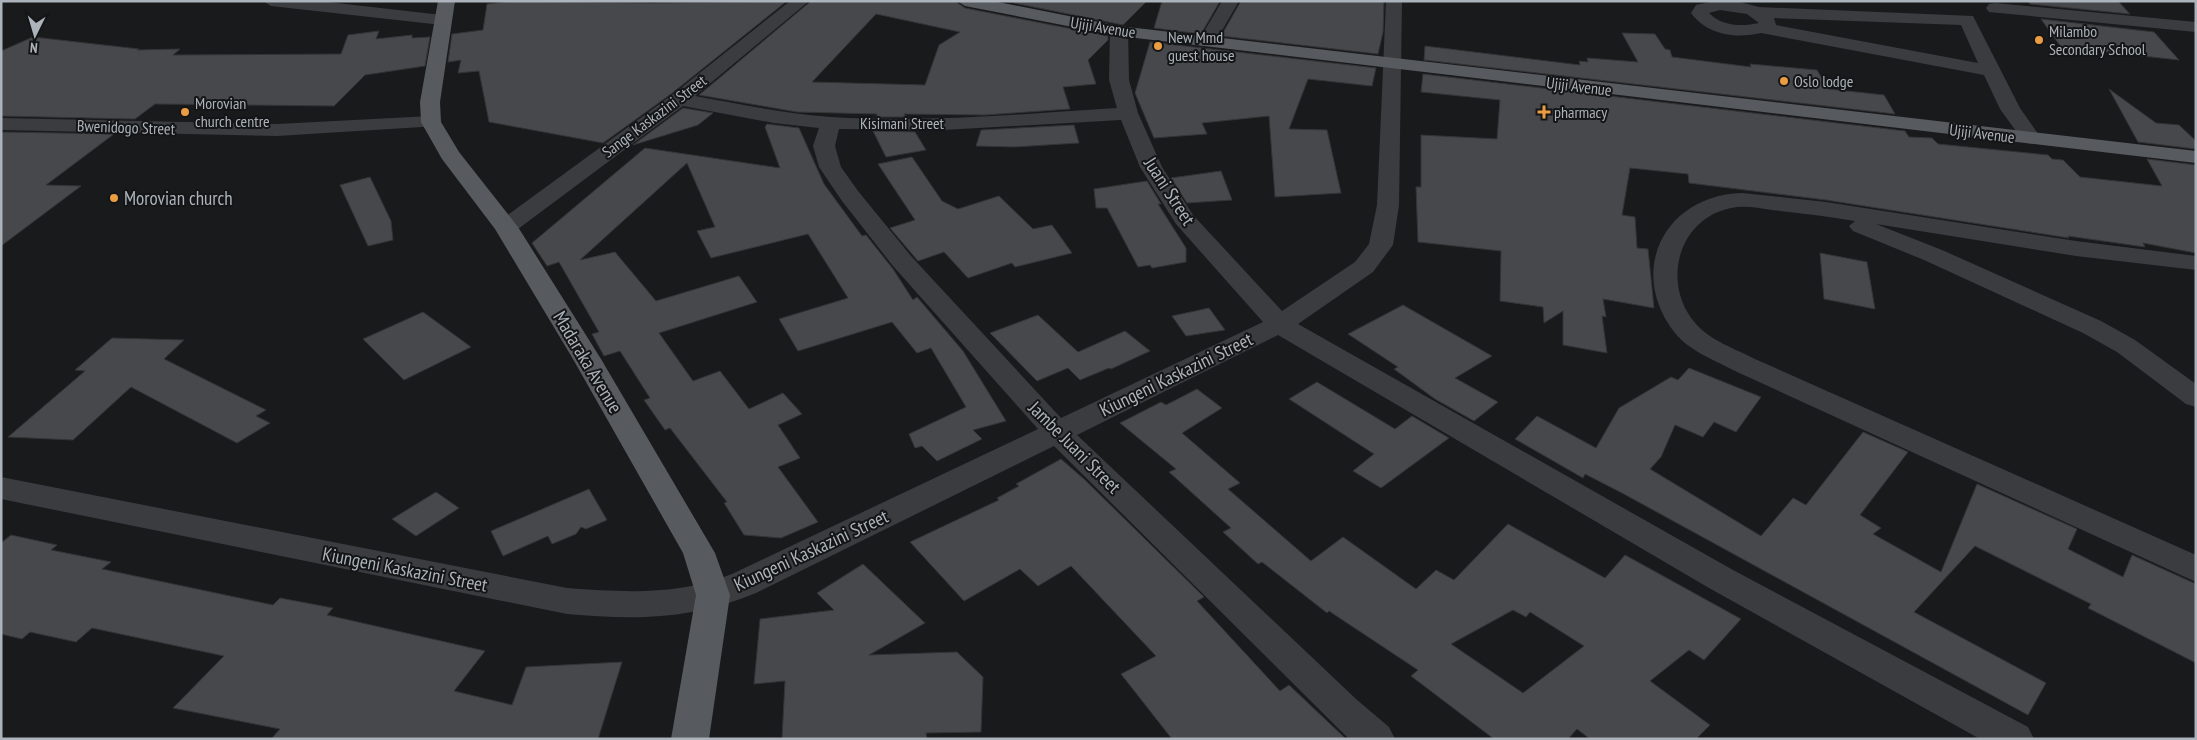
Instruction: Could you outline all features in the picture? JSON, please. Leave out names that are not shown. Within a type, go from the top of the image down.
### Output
[{"type":"main road","name":"Ujiji Avenue","points":[[965,1],[1119,31],[2196,157]]},
{"type":"main road","points":[[431,122],[430,102],[445,11]]},
{"type":"main road","name":"Madaraka Avenue","points":[[431,122],[450,154],[506,227],[587,359],[694,544],[712,595],[690,739]]},
{"type":"street","points":[[271,1],[445,11]]},
{"type":"street","name":"Sange Kaskazini Street","points":[[506,227],[679,99],[801,1]]},
{"type":"street","points":[[1207,42],[1231,1]]},
{"type":"street","name":"Kiungeni Kaskazini Street","points":[[1,488],[567,601],[617,605],[669,602],[712,595],[794,561],[1279,324],[1315,302],[1364,267],[1381,245],[1388,205],[1394,1]]},
{"type":"street","points":[[1911,1],[1919,8],[1932,14],[1967,20]]},
{"type":"street","points":[[1990,5],[1998,14],[1993,18],[1967,20],[1759,20],[1993,72]]},
{"type":"street","points":[[1990,5],[2196,27]]},
{"type":"street","points":[[1967,20],[2010,108],[2031,138]]},
{"type":"street","name":"Juani Street","points":[[1119,31],[1119,80],[1128,113],[1151,167],[1184,219],[1279,324],[1722,579],[2016,739]]},
{"type":"street","name":"Kisimani Street","points":[[679,99],[831,123],[979,122],[1128,113]]},
{"type":"street","name":"Bwenidogo Street","points":[[1,124],[277,130],[431,122]]},
{"type":"street","name":"Jambe Juani Street","points":[[831,123],[824,146],[830,167],[850,196],[902,261],[1057,432],[1343,710],[1376,739]]},
{"type":"street","points":[[2196,263],[2102,253],[1814,207],[1745,200],[1726,202],[1708,207],[1684,223],[1671,239],[1665,256],[1666,281],[1670,297],[1685,328],[1708,344],[1745,365],[2196,569]]},
{"type":"street","points":[[1814,207],[1933,255],[2092,327],[2126,346],[2196,398]]},
{"type":"building","points":[[512,1],[653,3],[787,1],[671,94],[603,143],[489,122],[479,71],[458,73],[461,60],[448,62],[452,34],[483,30],[487,4]]},
{"type":"building","points":[[811,1],[955,1],[965,8],[1108,36],[1108,40],[1088,60],[1096,84],[1063,87],[1070,109],[985,115],[904,114],[906,117],[877,117],[877,114],[797,112],[699,95]],"holes":[[[876,14],[960,32],[939,45],[925,85],[812,82]]]},
{"type":"building","points":[[1004,1],[1147,1],[1123,25]]},
{"type":"building","points":[[1162,1],[1220,1],[1201,34],[1154,28]]},
{"type":"building","points":[[1241,1],[1384,1],[1383,32],[1378,54],[1221,36]]},
{"type":"building","points":[[2028,1],[2118,1],[2130,14],[2030,4]]},
{"type":"building","points":[[2041,19],[2154,32],[2179,60],[2061,47]]},
{"type":"building","points":[[379,31],[376,39],[412,35],[412,38],[430,37],[425,66],[365,75],[334,106],[155,104],[135,119],[1,116],[1,51],[33,37],[139,49],[137,50],[180,49],[173,55],[341,54],[348,35]]},
{"type":"building","points":[[1622,33],[1655,34],[1665,49],[1670,50],[1672,57],[1751,67],[1750,64],[1817,70],[1828,89],[1884,95],[1895,114],[1424,60],[1425,46],[1580,65],[1579,61],[1588,62],[1587,58],[1638,62]]},
{"type":"building","points":[[1150,42],[1376,68],[1372,86],[1308,79],[1289,129],[1327,130],[1341,193],[1275,197],[1269,116],[1202,123],[1207,134],[1154,138],[1135,93]]},
{"type":"building","points":[[1423,74],[1905,131],[1909,137],[1932,138],[1938,144],[2048,155],[2052,159],[2063,160],[2080,177],[2162,186],[2147,159],[2196,165],[2196,253],[2143,243],[2145,247],[2068,236],[2069,238],[1826,200],[1689,183],[1688,174],[1630,168],[1622,215],[1635,217],[1637,248],[1648,249],[1654,308],[1603,299],[1606,317],[1602,316],[1607,353],[1563,345],[1563,311],[1544,323],[1543,307],[1500,301],[1501,251],[1418,242],[1416,187],[1421,187],[1421,135],[1497,139],[1500,100],[1421,92]]},
{"type":"building","points":[[2109,89],[2156,123],[2179,125],[2196,141],[2196,149],[2138,142]]},
{"type":"building","points":[[683,108],[713,113],[698,125],[633,145]]},
{"type":"building","points":[[767,124],[799,128],[824,184],[862,236],[866,235],[893,269],[913,300],[917,297],[963,351],[1006,421],[973,430],[982,439],[937,461],[922,446],[915,448],[909,434],[966,407],[931,348],[917,353],[892,322],[798,351],[779,319],[848,298],[808,234],[711,258],[697,231],[715,227],[687,163],[580,260],[615,252],[656,301],[739,276],[757,302],[659,333],[693,381],[720,371],[749,409],[783,393],[802,414],[778,425],[800,458],[778,467],[818,522],[781,538],[744,535],[724,503],[727,502],[670,428],[665,430],[644,400],[650,398],[620,351],[604,356],[592,334],[599,332],[559,262],[547,266],[532,243],[645,148],[780,168],[765,127]]},
{"type":"building","points":[[1074,125],[1079,143],[1014,147],[976,146],[981,130]]},
{"type":"building","points":[[873,131],[915,132],[926,150],[886,157]]},
{"type":"building","points":[[1,132],[114,134],[46,185],[81,186],[1,246]]},
{"type":"building","points":[[912,157],[942,201],[958,209],[999,196],[1033,229],[1052,225],[1072,253],[1015,267],[1012,263],[968,278],[944,252],[918,261],[890,228],[915,220],[878,164]]},
{"type":"building","points":[[1221,171],[1232,200],[1187,203],[1171,178]]},
{"type":"building","points":[[370,177],[391,221],[393,240],[368,246],[340,185]]},
{"type":"building","points":[[1147,181],[1161,204],[1158,204],[1186,248],[1186,262],[1152,268],[1150,265],[1138,267],[1107,208],[1096,208],[1094,189]]},
{"type":"building","points":[[1820,253],[1867,262],[1875,309],[1824,299]]},
{"type":"building","points":[[1403,305],[1492,356],[1455,378],[1498,402],[1474,421],[1435,399],[1394,369],[1398,367],[1348,334]]},
{"type":"building","points":[[1209,308],[1225,330],[1186,336],[1172,316]]},
{"type":"building","points":[[423,312],[471,347],[404,380],[363,339]]},
{"type":"building","points":[[1038,315],[1078,352],[1125,331],[1150,351],[1111,369],[1109,368],[1080,380],[1068,368],[1037,381],[990,333]]},
{"type":"building","points":[[112,338],[184,340],[164,359],[266,410],[256,416],[270,423],[237,443],[131,387],[73,440],[8,437],[85,371],[75,370]]},
{"type":"building","points":[[1689,368],[1761,397],[1736,432],[1714,422],[1703,437],[1675,425],[1661,457],[1650,469],[1761,536],[1793,498],[1806,505],[1863,432],[1908,452],[1860,515],[1881,528],[1873,534],[1941,572],[1977,484],[2077,529],[2068,549],[2123,577],[2132,555],[2196,584],[2196,663],[2088,608],[2091,604],[1975,546],[1914,612],[2046,683],[2028,715],[1622,493],[1585,474],[1583,478],[1515,439],[1537,416],[1596,448],[1619,408],[1671,377],[1678,380]]},
{"type":"building","points":[[1317,382],[1395,429],[1412,416],[1449,438],[1381,488],[1353,471],[1374,454],[1289,399]]},
{"type":"building","points":[[1197,389],[1222,408],[1182,433],[1240,483],[1228,489],[1311,561],[1343,537],[1416,589],[1436,570],[1454,580],[1508,524],[1605,578],[1625,555],[1741,619],[1704,660],[1689,650],[1650,681],[1710,725],[1696,739],[1590,739],[1577,729],[1568,739],[1494,739],[1411,676],[1418,670],[1329,611],[1327,613],[1262,562],[1258,564],[1223,532],[1231,528],[1169,472],[1176,469],[1120,423],[1161,402],[1166,405]],"holes":[[[1513,610],[1526,617],[1530,612],[1584,646],[1523,693],[1451,644]]]},
{"type":"building","points":[[1061,459],[1085,480],[1204,597],[1197,601],[1280,691],[1289,685],[1346,739],[1172,739],[1121,674],[1156,656],[1071,566],[1038,586],[1020,569],[964,601],[910,542],[999,500],[997,498],[1019,486],[1016,484]]},
{"type":"building","points":[[589,489],[607,520],[586,529],[581,527],[576,534],[552,544],[548,536],[503,556],[491,531]]},
{"type":"building","points":[[436,492],[459,508],[416,536],[392,519]]},
{"type":"building","points":[[11,535],[57,545],[51,550],[111,562],[102,569],[273,605],[280,598],[333,608],[327,615],[485,651],[454,691],[512,705],[526,667],[622,662],[598,739],[271,739],[280,729],[173,708],[224,656],[92,628],[76,642],[30,632],[22,639],[1,634],[1,543]]},
{"type":"building","points":[[863,564],[925,623],[869,655],[957,652],[983,677],[981,732],[926,733],[927,739],[782,739],[785,681],[754,684],[760,619],[834,610],[817,593]]},
{"type":"place","name":"Milambo Secondary School","points":[[2039,40]]},
{"type":"place","name":"New Mmd guest house","points":[[1158,46]]},
{"type":"place","name":"Oslo lodge","points":[[1784,81]]},
{"type":"place","name":"Morovian church centre","points":[[185,112]]},
{"type":"place","name":"pharmacy","points":[[1544,112]]},
{"type":"place","name":"Morovian church","points":[[114,198]]}]
